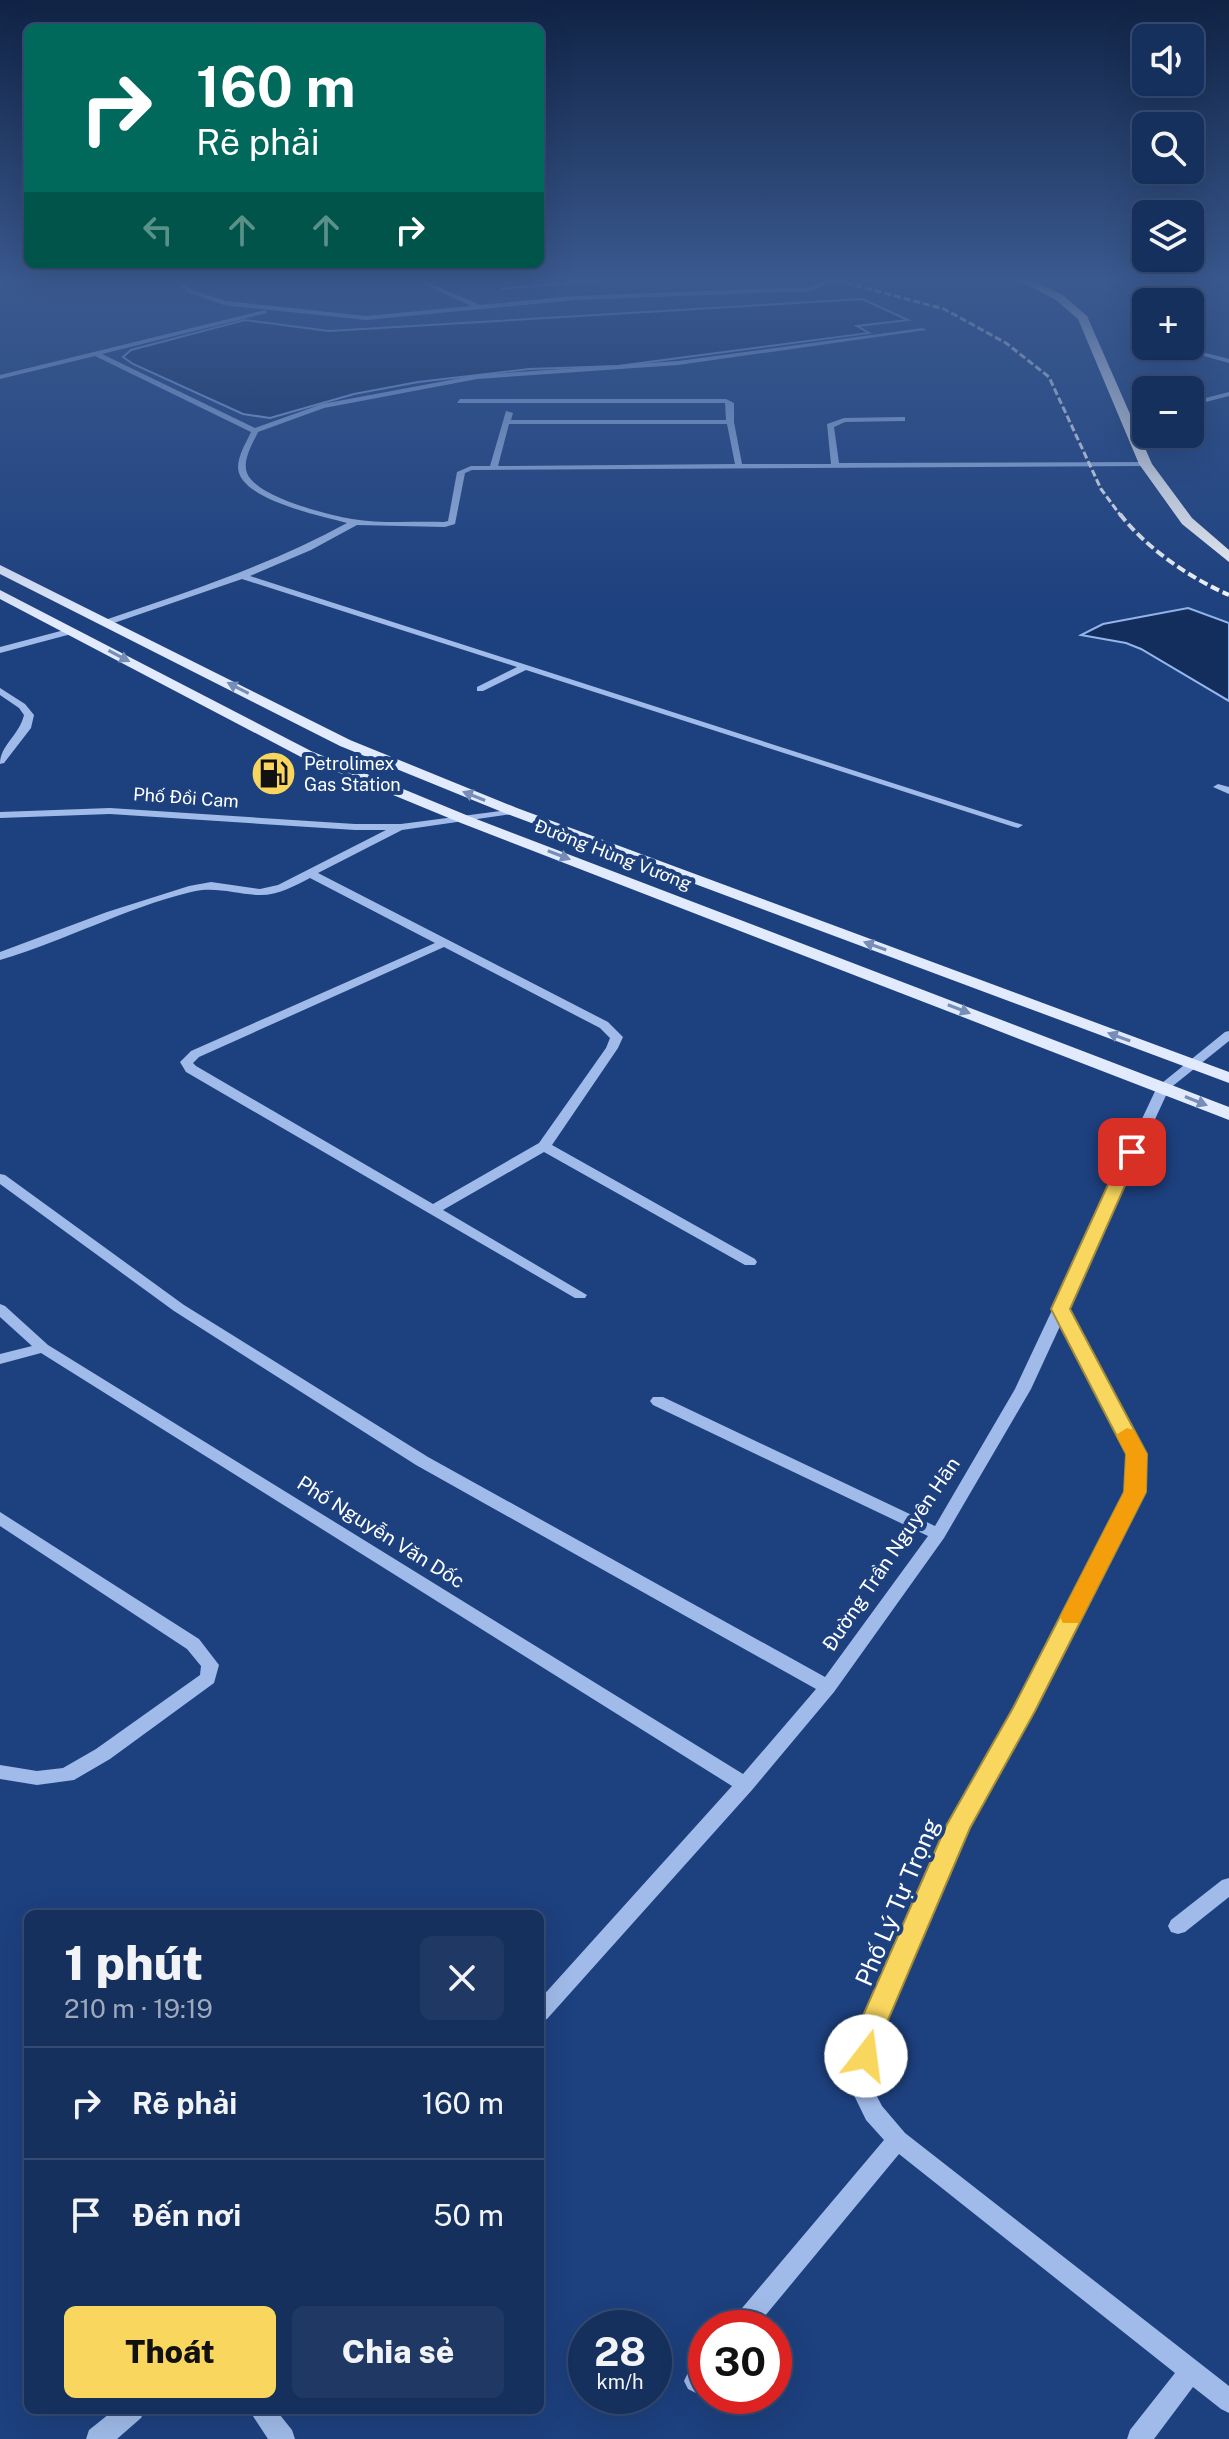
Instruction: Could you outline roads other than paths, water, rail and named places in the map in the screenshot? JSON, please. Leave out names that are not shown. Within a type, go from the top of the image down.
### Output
[{"type":"highway","points":[[1115,394],[1146,464],[1187,521],[1229,558]]},
{"type":"main road","name":"Đường Hùng Vương","points":[[0,569],[345,743],[512,811],[1229,1078]]},
{"type":"main road","name":"Đường Hùng Vương","points":[[0,594],[306,754],[466,820],[1229,1114]]},
{"type":"street","points":[[178,394],[255,431],[322,406],[387,394]]},
{"type":"street","points":[[1204,401],[1227,395]]},
{"type":"street","points":[[460,401],[720,400],[730,403],[730,422],[739,466]]},
{"type":"street","points":[[493,468],[513,401]]},
{"type":"street","points":[[1126,420],[1132,418]]},
{"type":"street","points":[[835,465],[830,426],[844,420],[902,419]]},
{"type":"street","points":[[506,422],[730,422]]},
{"type":"street","points":[[255,431],[242,465],[243,474],[252,485],[301,508],[354,522],[445,525],[452,522],[461,472],[471,468],[1146,464]]},
{"type":"street","points":[[108,622],[292,556],[354,522]]},
{"type":"street","points":[[242,576],[1018,825]]},
{"type":"street","points":[[0,650],[72,631]]},
{"type":"street","points":[[480,689],[526,667]]},
{"type":"street","points":[[0,691],[22,706],[29,715],[26,728],[1,759]]},
{"type":"street","name":"Phố Đồi Cam","points":[[0,815],[110,811],[401,827],[512,811]]},
{"type":"street","points":[[0,956],[111,914],[189,889],[211,885],[260,892],[281,888],[401,827]]},
{"type":"street","points":[[311,874],[604,1025],[617,1037],[544,1146],[433,1210]]},
{"type":"street","points":[[444,943],[195,1054],[186,1062],[191,1069],[580,1295]]},
{"type":"street","name":"Đường Trần Nguyên Hãn","points":[[544,2009],[745,1785],[828,1687],[938,1534],[1023,1389],[1163,1087],[1229,1035]]},
{"type":"street","points":[[544,1146],[750,1262]]},
{"type":"street","points":[[0,1178],[179,1308],[422,1461],[828,1687]]},
{"type":"street","name":"Phố Nguyễn Văn Dốc","points":[[0,1309],[43,1348],[745,1785]]},
{"type":"street","name":"Phố Lý Tự Trọng","points":[[1060,1309],[1137,1454],[1135,1492],[1023,1711],[958,1826],[872,2027],[860,2085],[874,2113],[897,2140],[1229,2401]]},
{"type":"street","points":[[0,1359],[43,1348]]},
{"type":"street","points":[[658,1401],[938,1534]]},
{"type":"street","points":[[0,1518],[193,1644],[210,1665],[208,1678],[103,1754],[67,1775],[37,1778],[0,1772]]},
{"type":"street","points":[[1178,1926],[1229,1886]]},
{"type":"street","points":[[755,2310],[897,2140]]},
{"type":"street","points":[[1139,2439],[1190,2372]]},
{"type":"street","points":[[98,2439],[128,2414]]},
{"type":"street","points":[[264,2414],[283,2439]]},
{"type":"water","points":[[199,394],[355,394],[270,418],[243,414]]},
{"type":"water","points":[[1188,608],[1229,623],[1229,701],[1141,649],[1126,643],[1081,635],[1103,624]]},
{"type":"railway","points":[[1057,394],[1101,489],[1121,516]]},
{"type":"railway","points":[[1120,514],[1143,539],[1170,561],[1229,595]]},
{"type":"place","name":"Petrolimex Gas Station","points":[[273,774]]}]
